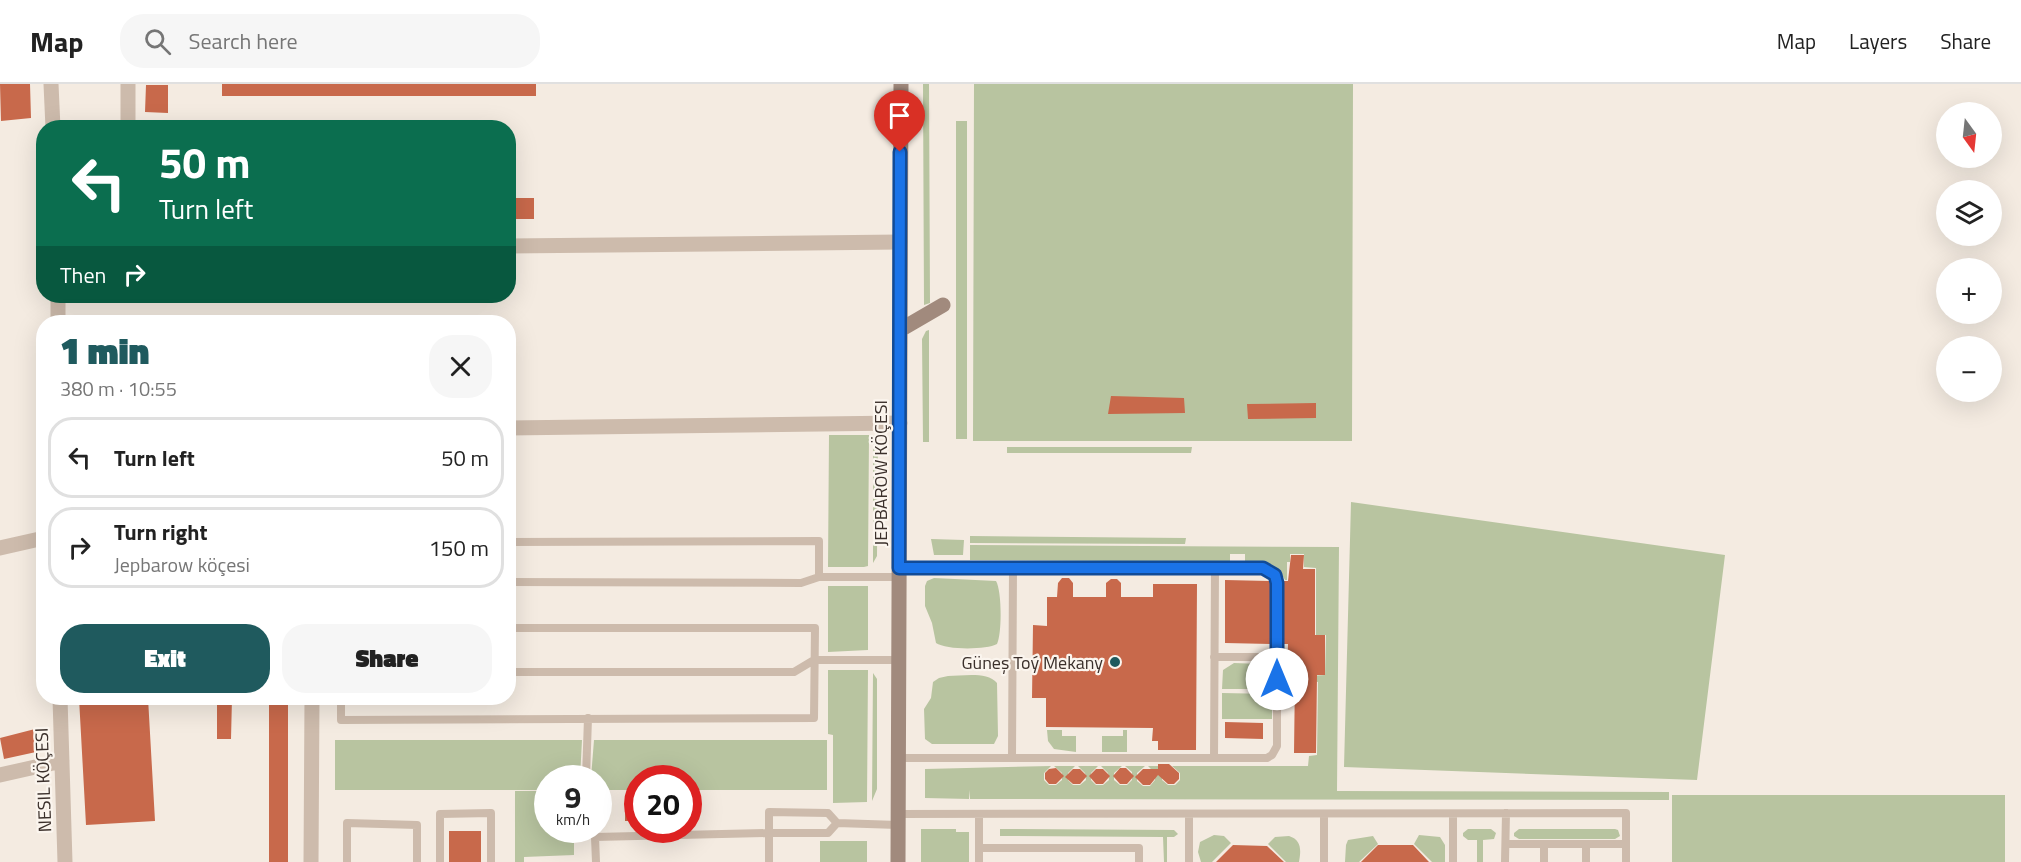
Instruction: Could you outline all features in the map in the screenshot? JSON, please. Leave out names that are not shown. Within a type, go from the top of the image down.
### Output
[{"type":"street","points":[[51,84],[53,120]]},
{"type":"street","points":[[128,84],[128,120]]},
{"type":"street","name":"JEPBAROW KÖÇESI","points":[[898,862],[901,84]]},
{"type":"street","points":[[516,246],[900,242]]},
{"type":"street","points":[[900,330],[943,305]]},
{"type":"street","points":[[516,428],[900,423]]},
{"type":"street","points":[[0,548],[36,540]]},
{"type":"street","name":"NESIL KÖÇESI","points":[[60,705],[65,862]]},
{"type":"street","points":[[311,862],[312,705]]},
{"type":"street","points":[[0,775],[62,761]]},
{"type":"lane","points":[[516,542],[819,541],[819,577]]},
{"type":"lane","points":[[1012,758],[1013,568]]},
{"type":"lane","points":[[516,582],[801,583],[819,577],[1013,568],[1263,568],[1275,575],[1277,583],[1275,752],[1267,758],[898,758]]},
{"type":"lane","points":[[1214,758],[1215,568]]},
{"type":"lane","points":[[341,705],[341,720],[814,718],[815,628],[516,628]]},
{"type":"lane","points":[[1214,657],[1277,657]]},
{"type":"lane","points":[[516,672],[794,672],[814,660],[899,660]]},
{"type":"lane","points":[[586,765],[588,718]]},
{"type":"lane","points":[[769,862],[769,812],[828,813],[837,823]]},
{"type":"lane","points":[[440,862],[440,814],[491,813],[491,862]]},
{"type":"lane","points":[[1505,862],[1506,813]]},
{"type":"lane","points":[[612,833],[828,832],[837,823],[979,815],[1626,813],[1626,862]]},
{"type":"lane","points":[[1189,814],[1189,862]]},
{"type":"lane","points":[[1324,814],[1324,862]]},
{"type":"lane","points":[[1453,814],[1453,862]]},
{"type":"lane","points":[[979,815],[979,862]]},
{"type":"lane","points":[[347,862],[347,823],[417,825],[417,862]]},
{"type":"lane","points":[[595,843],[596,862]]},
{"type":"lane","points":[[1506,844],[1626,844]]},
{"type":"lane","points":[[1544,844],[1544,862]]},
{"type":"lane","points":[[1586,844],[1586,862]]},
{"type":"lane","points":[[979,848],[1139,848],[1139,862]]},
{"type":"green space","points":[[923,84],[929,84],[930,303],[924,305]]},
{"type":"green space","points":[[974,84],[1353,84],[1352,441],[973,441]]},
{"type":"green space","points":[[956,121],[967,121],[967,439],[956,439]]},
{"type":"green space","points":[[929,330],[929,442],[923,442],[922,339]]},
{"type":"green space","points":[[829,435],[869,435],[868,566],[828,567]]},
{"type":"green space","points":[[873,435],[878,440],[877,556],[873,563]]},
{"type":"green space","points":[[1007,447],[1192,447],[1191,453],[1007,453]]},
{"type":"green space","points":[[1351,502],[1725,555],[1697,780],[1344,767]]},
{"type":"green space","points":[[970,536],[1186,538],[1185,544],[970,543]]},
{"type":"green space","points":[[931,539],[964,540],[963,555],[934,555]]},
{"type":"green space","points":[[970,545],[1339,547],[1337,791],[1669,792],[1669,800],[970,799],[970,790],[969,799],[925,798],[925,769],[1051,766],[1044,773],[1044,780],[1049,785],[1056,785],[1062,780],[1062,773],[1054,766],[1075,766],[1068,773],[1068,780],[1073,785],[1080,785],[1086,780],[1085,773],[1078,766],[1098,766],[1091,773],[1091,780],[1096,785],[1103,785],[1109,780],[1108,773],[1101,766],[1122,766],[1114,773],[1114,780],[1120,785],[1127,785],[1132,780],[1132,772],[1125,766],[1145,766],[1137,773],[1137,781],[1143,786],[1150,786],[1155,780],[1155,773],[1148,766],[1170,766],[1162,773],[1162,780],[1168,785],[1175,785],[1180,780],[1180,773],[1172,766],[1308,766],[1309,756],[1317,755],[1318,682],[1309,681],[1309,676],[1325,675],[1326,635],[1316,635],[1316,568],[1304,567],[1304,554],[1290,554],[1290,562],[1287,562],[1287,580],[1285,580],[1273,566],[1258,562],[1245,562],[1245,554],[1230,554],[1230,562],[970,560]]},
{"type":"green space","points":[[934,578],[996,581],[1001,612],[997,644],[966,648],[948,647],[936,643],[932,623],[925,606],[925,586],[927,581]]},
{"type":"green space","points":[[828,586],[868,586],[868,650],[828,652]]},
{"type":"green space","points":[[1234,663],[1261,664],[1269,667],[1272,674],[1272,689],[1222,689],[1223,670]]},
{"type":"green space","points":[[828,670],[868,670],[867,802],[833,803],[833,735],[828,734]]},
{"type":"green space","points":[[873,673],[877,679],[877,789],[872,801]]},
{"type":"green space","points":[[948,676],[981,676],[993,679],[997,683],[998,736],[994,744],[932,744],[925,739],[924,709],[931,698],[933,682]]},
{"type":"green space","points":[[1222,693],[1272,694],[1272,719],[1222,719]]},
{"type":"green space","points":[[1047,730],[1062,730],[1062,736],[1076,736],[1076,752],[1054,749],[1048,741]]},
{"type":"green space","points":[[1123,730],[1127,730],[1127,752],[1102,752],[1102,736],[1123,736]]},
{"type":"green space","points":[[335,740],[582,740],[581,765],[534,765],[534,790],[335,790]]},
{"type":"green space","points":[[594,740],[827,740],[827,790],[702,790],[702,765],[624,765],[624,790],[612,790],[612,765],[592,765]]},
{"type":"green space","points":[[515,791],[534,791],[534,843],[574,843],[574,855],[524,857],[524,862],[515,862]]},
{"type":"green space","points":[[1672,795],[2005,795],[2005,862],[1672,862]]},
{"type":"green space","points":[[921,829],[956,829],[956,832],[969,832],[969,862],[921,862]]},
{"type":"green space","points":[[1000,829],[1174,830],[1178,834],[1174,837],[1167,837],[1167,862],[1164,862],[1163,837],[1000,836]]},
{"type":"green space","points":[[1468,829],[1491,829],[1496,833],[1494,839],[1483,840],[1483,862],[1477,862],[1477,840],[1468,840],[1463,836]]},
{"type":"green space","points":[[1519,829],[1615,829],[1618,830],[1620,836],[1615,839],[1519,839],[1514,836],[1514,833]]},
{"type":"green space","points":[[1214,835],[1224,836],[1231,843],[1212,862],[1201,862],[1198,852],[1200,842]]},
{"type":"green space","points":[[1419,835],[1440,837],[1445,845],[1445,862],[1432,862],[1414,844]]},
{"type":"green space","points":[[1289,836],[1298,843],[1299,862],[1286,862],[1268,844],[1275,837]]},
{"type":"green space","points":[[1373,836],[1378,844],[1359,862],[1345,862],[1348,840]]},
{"type":"green space","points":[[820,841],[867,841],[867,862],[820,862]]},
{"type":"building","points":[[0,84],[30,84],[31,118],[1,121]]},
{"type":"building","points":[[222,84],[536,84],[536,96],[222,96]]},
{"type":"building","points":[[146,85],[168,85],[168,113],[145,112]]},
{"type":"building","points":[[516,198],[534,198],[534,219],[516,219]]},
{"type":"building","points":[[1111,396],[1184,398],[1185,413],[1108,414]]},
{"type":"building","points":[[1316,403],[1316,418],[1248,419],[1247,404]]},
{"type":"building","points":[[1291,555],[1304,555],[1303,569],[1315,569],[1315,635],[1325,635],[1325,675],[1317,675],[1316,753],[1294,753],[1295,675],[1287,675],[1288,644],[1283,644],[1283,581],[1288,581]]},
{"type":"building","name":"Güneş Toý Mekany","points":[[1062,578],[1069,578],[1073,583],[1073,597],[1106,597],[1106,583],[1111,579],[1117,579],[1121,583],[1121,597],[1153,597],[1153,584],[1197,584],[1196,750],[1158,750],[1158,741],[1152,741],[1153,728],[1046,727],[1046,698],[1032,698],[1033,625],[1047,626],[1047,597],[1057,597],[1058,583]]},
{"type":"building","points":[[1225,580],[1269,581],[1271,585],[1271,644],[1225,643]]},
{"type":"building","points":[[79,705],[148,705],[155,821],[86,825]]},
{"type":"building","points":[[217,705],[232,705],[231,739],[217,739]]},
{"type":"building","points":[[269,705],[288,705],[288,862],[269,862]]},
{"type":"building","points":[[1225,722],[1263,723],[1263,739],[1225,738]]},
{"type":"building","points":[[35,729],[36,752],[4,759],[0,738]]},
{"type":"building","points":[[1158,764],[1169,764],[1179,773],[1179,779],[1174,784],[1168,784],[1158,775],[1150,785],[1143,785],[1135,777],[1143,769],[1158,769]]},
{"type":"building","points":[[1056,768],[1064,776],[1056,784],[1049,784],[1045,779],[1045,773],[1049,769]]},
{"type":"building","points":[[1120,768],[1126,768],[1134,776],[1127,784],[1120,784],[1113,776]]},
{"type":"building","points":[[1073,769],[1080,769],[1087,776],[1080,784],[1073,784],[1065,777]]},
{"type":"building","points":[[1096,769],[1103,769],[1110,776],[1103,784],[1096,784],[1089,776]]},
{"type":"building","points":[[449,831],[481,831],[481,862],[449,862]]},
{"type":"building","points":[[1233,845],[1267,846],[1284,862],[1216,862]]},
{"type":"building","points":[[1378,845],[1413,845],[1429,862],[1361,862]]},
{"type":"place","name":"Güneş Toý Mekany","points":[[1115,662]]},
{"type":"route","points":[[900,152],[899,568],[1263,568],[1270,570],[1275,575],[1277,583],[1277,679]]}]
